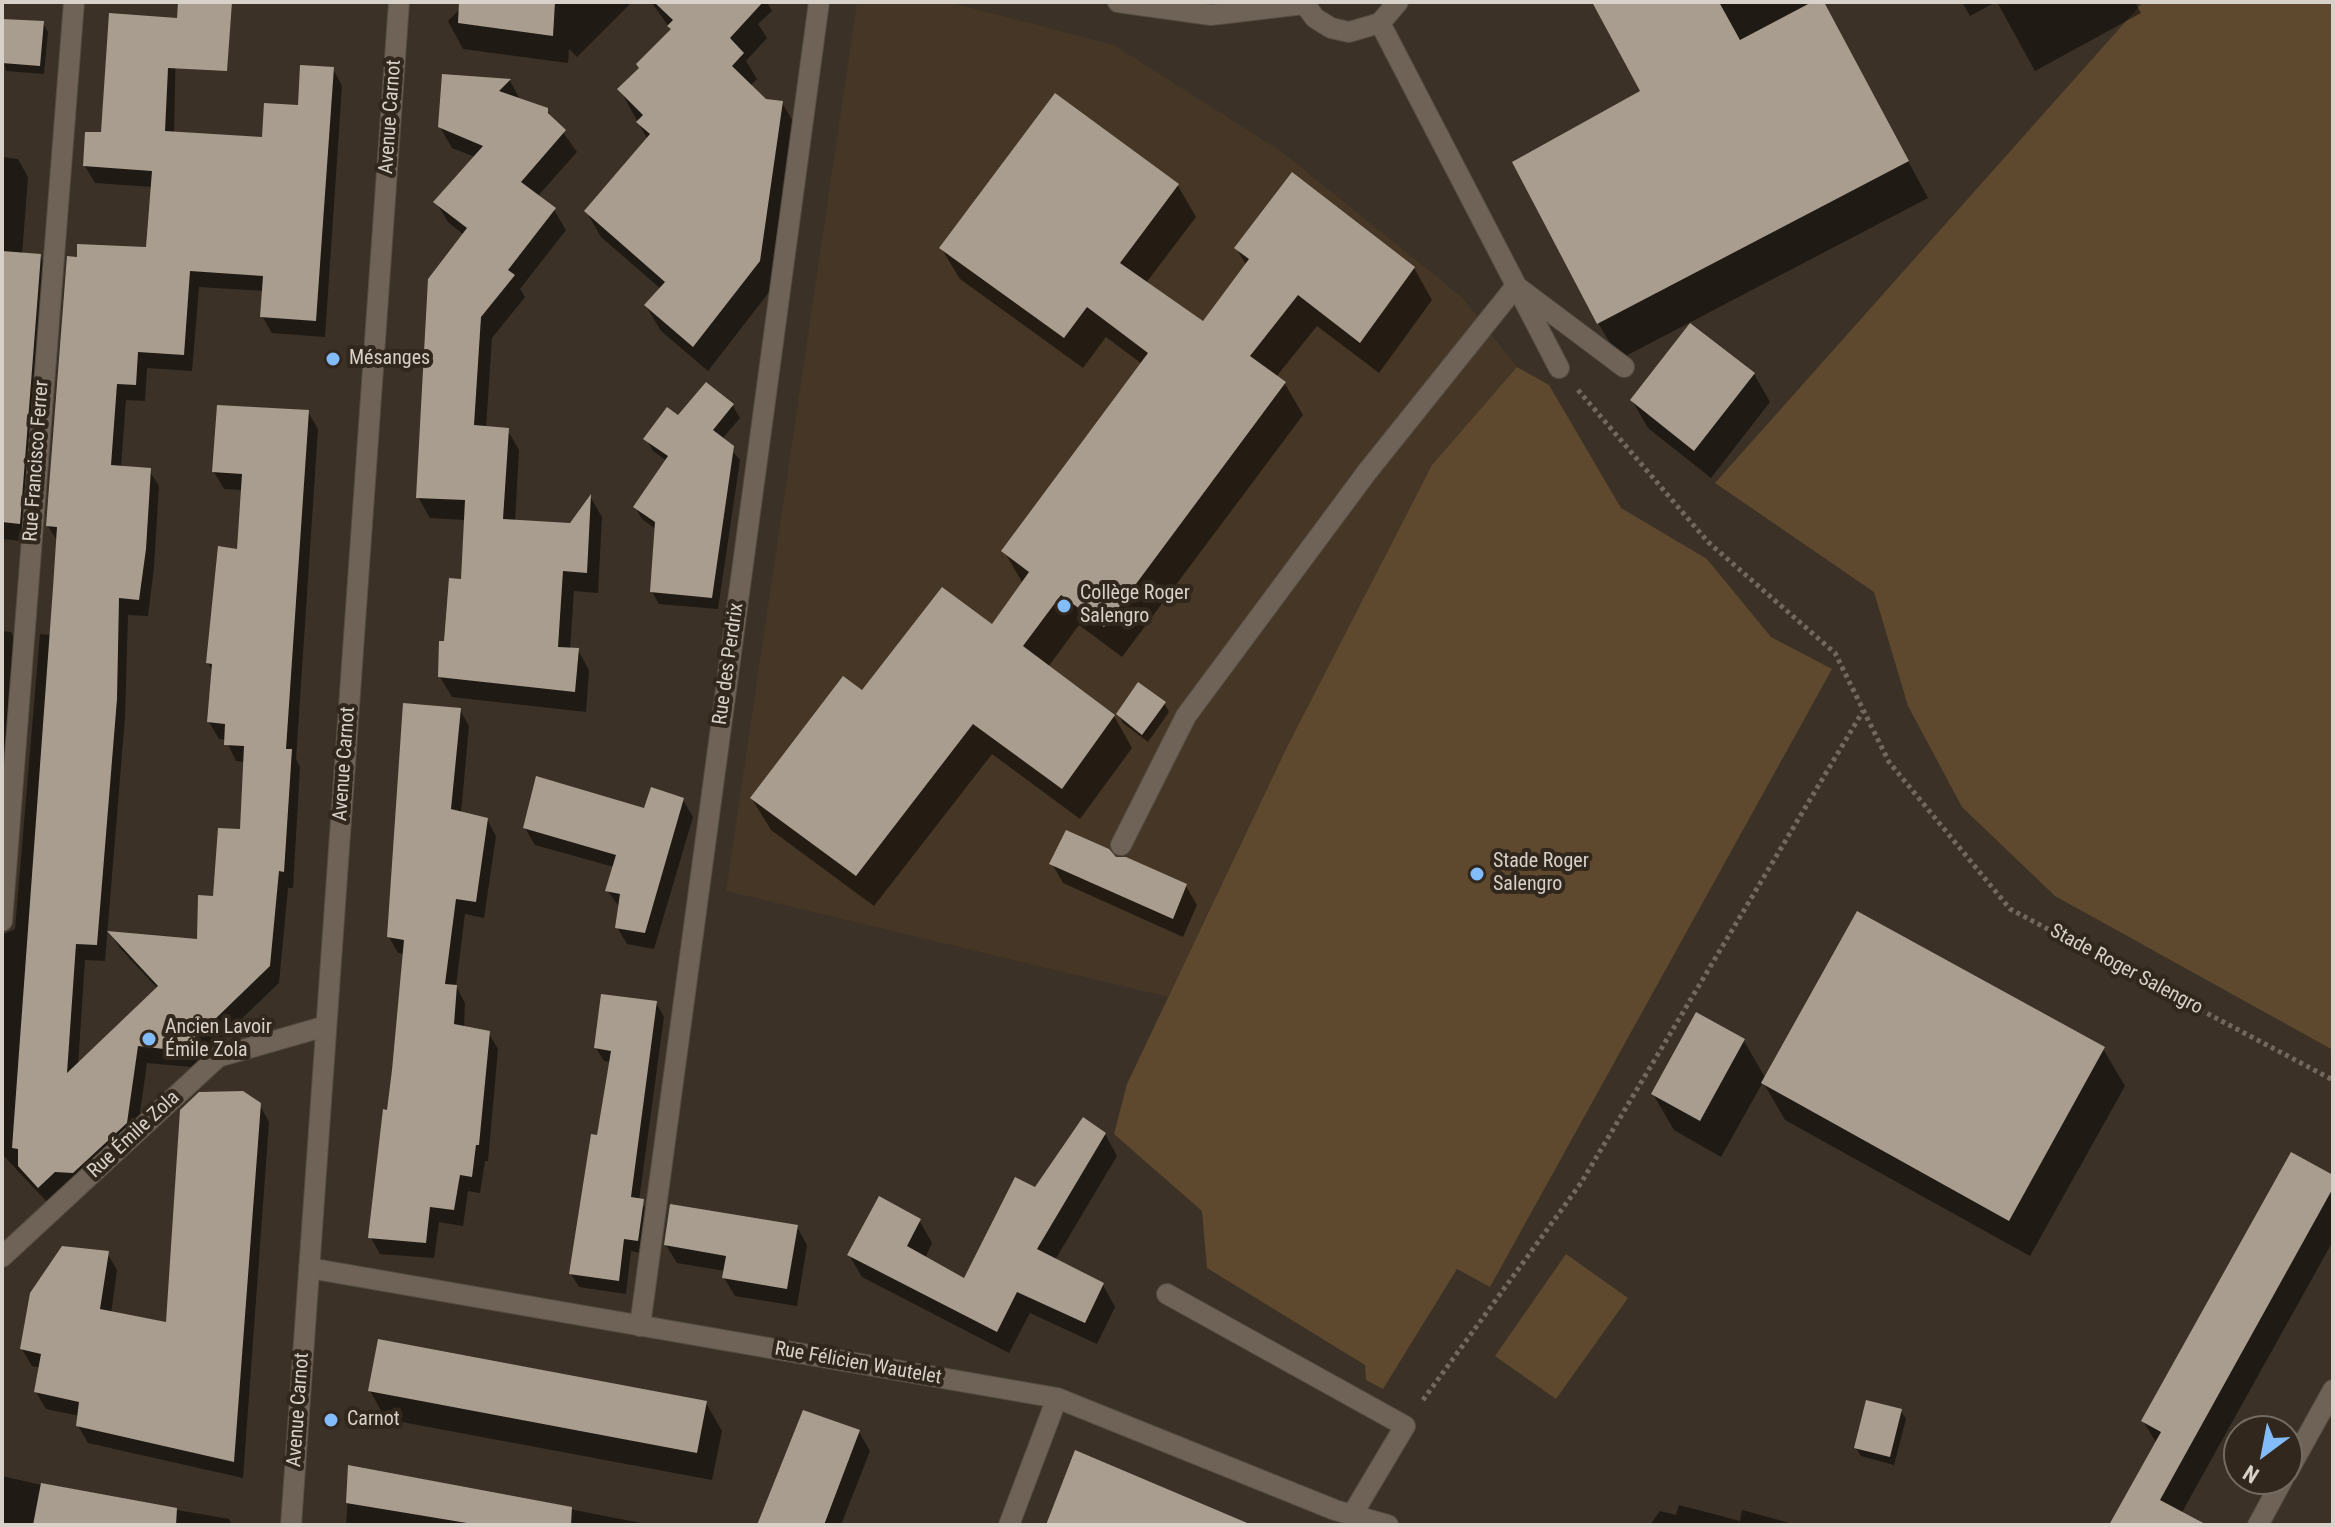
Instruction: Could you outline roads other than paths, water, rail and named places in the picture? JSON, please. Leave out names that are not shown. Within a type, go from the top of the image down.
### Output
[{"type":"street","name":"Rue Francisco Ferrer","points":[[2,921],[74,2]]},
{"type":"street","name":"Avenue Carnot","points":[[291,1525],[399,2]]},
{"type":"street","name":"Rue des Perdrix","points":[[640,1326],[819,2]]},
{"type":"street","points":[[1118,2],[1211,15],[1303,3],[1315,18],[1331,28],[1349,32],[1380,23],[1398,2]]},
{"type":"street","points":[[1380,23],[1559,368]]},
{"type":"street","points":[[1516,286],[1624,367]]},
{"type":"street","points":[[1121,845],[1186,716],[1367,472],[1516,286]]},
{"type":"street","name":"Rue Émile Zola","points":[[2,1257],[218,1057],[326,1026]]},
{"type":"street","name":"Rue Félicien Wautelet","points":[[309,1268],[1057,1398],[1350,1520],[1388,1525]]},
{"type":"street","points":[[1167,1294],[1405,1426],[1350,1520]]},
{"type":"street","points":[[2303,1444],[2333,1390]]},
{"type":"street","points":[[1009,1525],[1057,1398]]},
{"type":"street","points":[[2258,1525],[2274,1495]]},
{"type":"place","name":"Mésanges","points":[[333,359]]},
{"type":"place","name":"Collège Roger Salengro","points":[[1064,606]]},
{"type":"place","name":"Stade Roger Salengro","points":[[1477,874]]},
{"type":"place","name":"Ancien Lavoir Émile Zola","points":[[149,1039]]},
{"type":"place","name":"Carnot","points":[[331,1420]]}]
